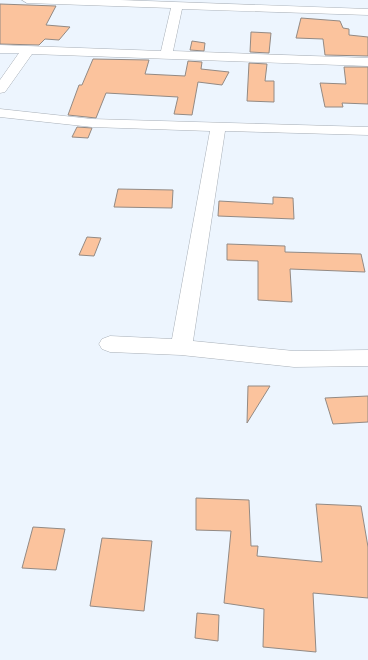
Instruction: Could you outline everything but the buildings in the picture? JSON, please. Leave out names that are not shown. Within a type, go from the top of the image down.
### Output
[{"type":"street","points":[[27,0],[177,6],[265,7],[368,12]]},
{"type":"street","points":[[166,56],[177,6]]},
{"type":"street","points":[[0,49],[368,62]]},
{"type":"street","points":[[0,89],[28,50]]},
{"type":"street","points":[[0,113],[92,123],[368,131]]},
{"type":"street","points":[[181,347],[218,127]]},
{"type":"street","points":[[110,344],[181,347],[294,359],[368,358]]}]
